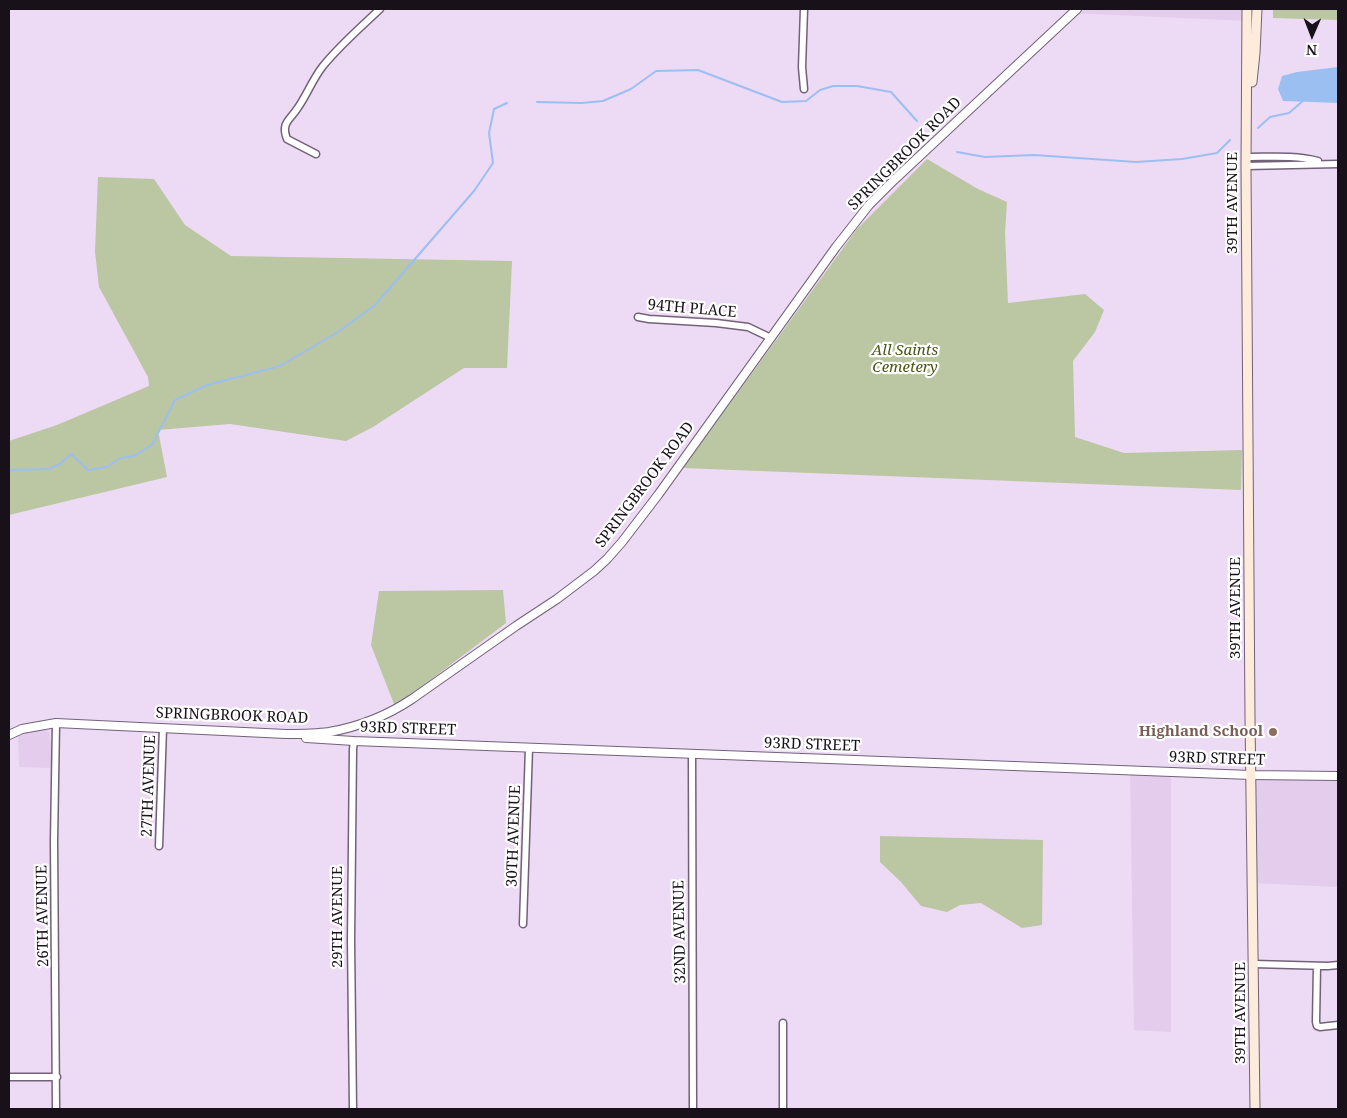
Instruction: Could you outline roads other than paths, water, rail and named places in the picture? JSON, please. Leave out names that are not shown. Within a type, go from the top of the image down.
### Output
[{"type":"main road","name":"39TH AVENUE","points":[[1247,9],[1251,775],[1255,1109]]},
{"type":"main road","name":"39TH AVENUE","points":[[1247,107],[1256,53],[1257,9]]},
{"type":"street","points":[[316,154],[287,139],[284,132],[285,124],[297,109],[311,82],[323,65],[380,9]]},
{"type":"street","points":[[804,9],[802,67],[804,88]]},
{"type":"street","name":"SPRINGBROOK ROAD","points":[[9,735],[22,729],[56,723],[286,734],[329,732],[356,725],[392,711],[412,699],[558,599],[607,559],[652,502],[869,205],[1072,10]]},
{"type":"street","points":[[1247,162],[1338,164]]},
{"type":"street","name":"94TH PLACE","points":[[638,317],[649,320],[716,323],[748,327],[771,338]]},
{"type":"street","name":"26TH AVENUE","points":[[56,723],[54,841],[56,1109]]},
{"type":"street","name":"29TH AVENUE","points":[[353,1109],[351,941],[353,749],[356,725]]},
{"type":"street","name":"27TH AVENUE","points":[[159,846],[163,728]]},
{"type":"street","name":"93RD STREET","points":[[286,734],[300,737],[354,741],[529,748],[1251,775],[1338,776]]},
{"type":"street","name":"30TH AVENUE","points":[[523,924],[529,748]]},
{"type":"street","name":"32ND AVENUE","points":[[692,754],[693,1109]]},
{"type":"street","points":[[1254,964],[1338,965]]},
{"type":"street","points":[[1317,966],[1317,1026],[1338,1025]]},
{"type":"street","points":[[783,1023],[783,1109]]},
{"type":"street","points":[[9,1077],[57,1077]]},
{"type":"water","points":[[1338,67],[1338,103],[1283,101],[1278,89],[1282,76],[1297,72]]},
{"type":"waterway","points":[[537,102],[582,103],[603,101],[631,89],[656,71],[698,70],[782,102],[806,101],[820,90],[833,86],[857,86],[891,92],[917,121]]},
{"type":"waterway","points":[[1258,128],[1270,117],[1289,113],[1304,100]]},
{"type":"waterway","points":[[9,470],[49,469],[60,464],[71,454],[88,470],[107,467],[120,458],[134,456],[152,445],[175,400],[207,385],[280,366],[338,332],[375,305],[474,191],[493,163],[489,133],[494,109],[507,103]]},
{"type":"waterway","points":[[957,152],[985,157],[1034,155],[1136,162],[1182,159],[1217,153],[1230,140]]},
{"type":"place","name":"Highland School","points":[[1273,732]]},
{"type":"park label","name":"All Saints Cemetery","points":[[905,360]]}]
